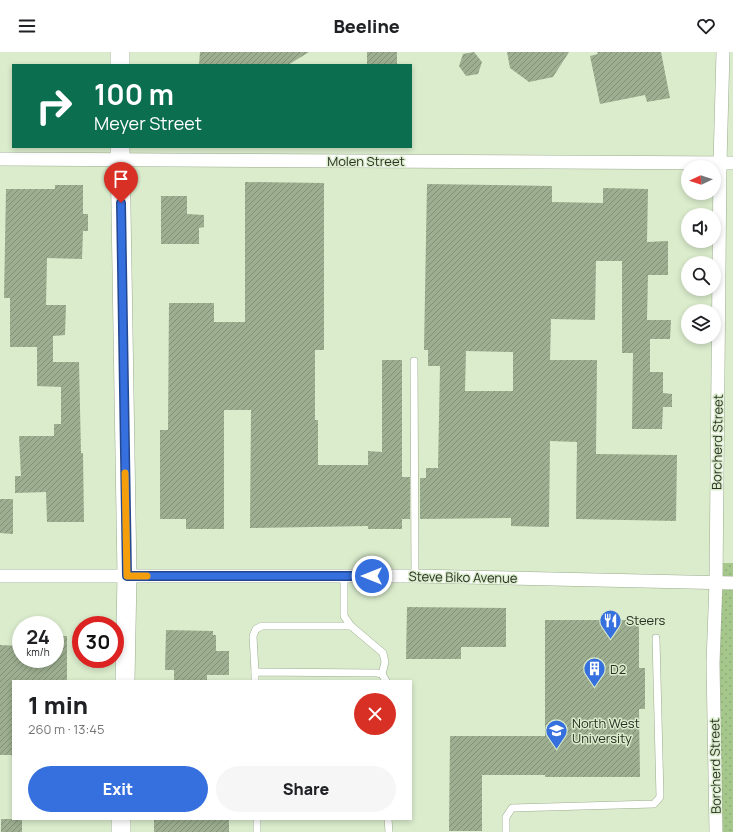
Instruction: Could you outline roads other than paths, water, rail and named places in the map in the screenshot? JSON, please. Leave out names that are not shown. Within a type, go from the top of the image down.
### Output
[{"type":"street","points":[[120,52],[120,64]]},
{"type":"street","name":"Borcherd Street","points":[[716,832],[713,664],[727,163],[723,52]]},
{"type":"street","points":[[120,154],[127,576],[125,680]]},
{"type":"street","name":"Molen Street","points":[[0,158],[120,154],[727,163]]},
{"type":"street","name":"Steve Biko Avenue","points":[[0,576],[415,576],[733,583]]},
{"type":"street","points":[[121,820],[121,832]]},
{"type":"lane","points":[[414,361],[415,576]]},
{"type":"lane","points":[[344,576],[344,616],[351,626],[383,653],[385,662],[382,674],[385,680]]},
{"type":"lane","points":[[255,680],[253,636],[256,630],[262,626],[351,626]]},
{"type":"lane","points":[[506,832],[506,817],[512,808],[654,804],[660,797],[656,638]]},
{"type":"lane","points":[[255,672],[382,674]]},
{"type":"lane","points":[[257,820],[257,832]]},
{"type":"lane","points":[[388,820],[389,832]]},
{"type":"place","name":"Steers","points":[[611,640]]},
{"type":"place","name":"D2","points":[[595,688]]},
{"type":"place","name":"North West University","points":[[556,750]]}]
